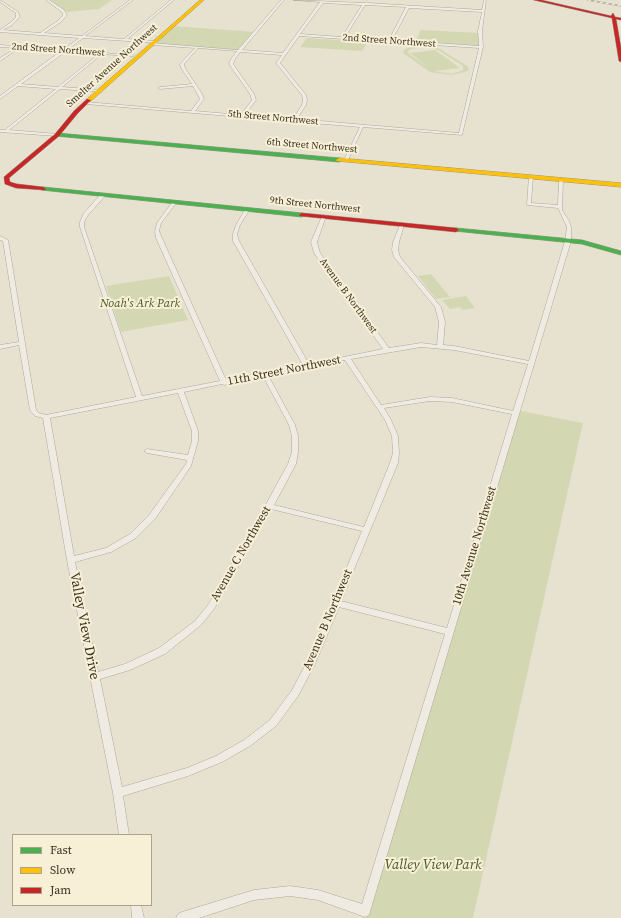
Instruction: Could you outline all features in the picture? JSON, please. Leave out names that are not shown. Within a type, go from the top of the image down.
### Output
[{"type":"main road","name":"Smelter Avenue Northwest","points":[[4,182],[57,135],[76,112],[202,0]]},
{"type":"main road","points":[[536,0],[617,17]]},
{"type":"main road","points":[[545,0],[617,17]]},
{"type":"main road","points":[[617,17],[621,61]]},
{"type":"main road","name":"6th Street Northwest","points":[[57,135],[621,185]]},
{"type":"main road","name":"9th Street Northwest","points":[[4,182],[16,186],[568,241],[593,245],[621,253]]},
{"type":"street","points":[[41,34],[60,21],[64,15],[63,11],[47,0]]},
{"type":"street","points":[[0,98],[132,0]]},
{"type":"street","points":[[125,39],[173,0]]},
{"type":"street","points":[[242,116],[254,100],[252,94],[231,64],[239,50],[284,0]]},
{"type":"street","points":[[294,0],[483,11]]},
{"type":"street","points":[[343,38],[364,4],[375,0]]},
{"type":"street","points":[[481,47],[480,31],[485,0]]},
{"type":"street","points":[[0,1],[17,13],[18,17],[12,24],[0,31]]},
{"type":"street","points":[[294,120],[304,105],[304,95],[278,63],[283,54],[322,2]]},
{"type":"street","points":[[390,41],[408,7]]},
{"type":"street","points":[[0,31],[125,39],[197,48],[283,54]]},
{"type":"street","name":"2nd Street Northwest","points":[[298,35],[481,47]]},
{"type":"street","name":"2nd Street Northwest","points":[[0,46],[140,56]]},
{"type":"street","name":"5th Street Northwest","points":[[86,103],[461,134],[481,47]]},
{"type":"street","points":[[0,60],[18,48]]},
{"type":"street","points":[[192,112],[202,99],[182,64],[197,48]]},
{"type":"street","points":[[6,131],[102,53]]},
{"type":"street","points":[[17,85],[101,91]]},
{"type":"street","points":[[160,88],[194,85]]},
{"type":"street","points":[[346,160],[362,126]]},
{"type":"street","name":"6th Street Northwest","points":[[0,131],[57,135]]},
{"type":"street","points":[[531,177],[529,204],[560,207]]},
{"type":"street","name":"10th Avenue Northwest","points":[[182,918],[254,895],[290,891],[318,895],[365,911],[568,241],[569,227],[560,207],[561,180]]},
{"type":"street","points":[[103,195],[86,214],[82,222],[82,227],[139,398]]},
{"type":"street","points":[[175,202],[159,223],[157,231],[224,382]]},
{"type":"street","points":[[248,209],[235,234],[236,241],[307,366]]},
{"type":"street","name":"Avenue B Northwest","points":[[324,216],[314,242],[317,253],[387,350]]},
{"type":"street","points":[[402,225],[395,250],[398,257],[438,307],[442,322],[440,346]]},
{"type":"street","name":"Valley View Drive","points":[[3,239],[34,410],[42,416],[72,560],[118,793],[124,834]]},
{"type":"street","points":[[0,347],[22,343]]},
{"type":"street","name":"11th Street Northwest","points":[[42,416],[180,391],[387,350],[421,345],[440,346],[531,363]]},
{"type":"street","name":"Avenue B Northwest","points":[[118,793],[188,772],[219,759],[247,743],[273,723],[299,687],[312,661],[367,530],[394,463],[396,454],[395,436],[380,407],[346,358]]},
{"type":"street","name":"Avenue C Northwest","points":[[94,677],[127,667],[162,651],[198,623],[211,607],[269,506],[292,464],[295,452],[295,436],[292,425],[265,374]]},
{"type":"street","points":[[72,560],[108,550],[133,536],[152,517],[189,464],[195,441],[195,430],[180,391]]},
{"type":"street","points":[[380,407],[430,399],[452,400],[515,413]]},
{"type":"street","points":[[147,451],[190,458]]},
{"type":"street","points":[[269,506],[367,530]]},
{"type":"street","points":[[336,603],[449,632]]},
{"type":"street","points":[[136,906],[138,918]]},
{"type":"green space","points":[[50,0],[112,0],[99,9],[67,12]]},
{"type":"green space","points":[[173,26],[255,32],[239,51],[153,44]]},
{"type":"green space","points":[[421,30],[480,33],[481,47],[415,43]]},
{"type":"green space","points":[[307,38],[368,42],[362,51],[300,47]]},
{"type":"green space","points":[[415,46],[429,46],[440,49],[467,66],[469,69],[468,71],[452,75],[430,72],[403,53],[405,49]],"holes":[[[425,47],[438,50],[463,66],[463,70],[452,74],[434,71],[460,68],[435,50],[410,53],[433,71],[408,53],[411,49]]]},
{"type":"green space","points":[[431,274],[450,297],[436,299],[418,276]]},
{"type":"green space","name":"Noah's Ark Park","points":[[169,276],[188,320],[121,332],[106,286]]},
{"type":"green space","points":[[466,296],[475,308],[462,310],[460,307],[450,309],[442,300]]},
{"type":"green space","name":"Valley View Park","points":[[516,410],[583,423],[473,918],[363,918]]},
{"type":"railway","points":[[588,0],[621,6]]},
{"type":"traffic: fast","points":[[57,135],[339,160]]},
{"type":"traffic: fast","points":[[43,189],[302,215]]},
{"type":"traffic: fast","points":[[456,230],[582,242],[621,253]]},
{"type":"traffic: slow","points":[[89,100],[202,0]]},
{"type":"traffic: slow","points":[[339,160],[621,185]]},
{"type":"traffic: jam","points":[[536,0],[621,19]]},
{"type":"traffic: jam","points":[[613,14],[621,61]]},
{"type":"traffic: jam","points":[[43,189],[16,186],[7,183],[6,178],[57,135],[76,112],[89,100]]},
{"type":"traffic: jam","points":[[302,215],[456,230]]}]
